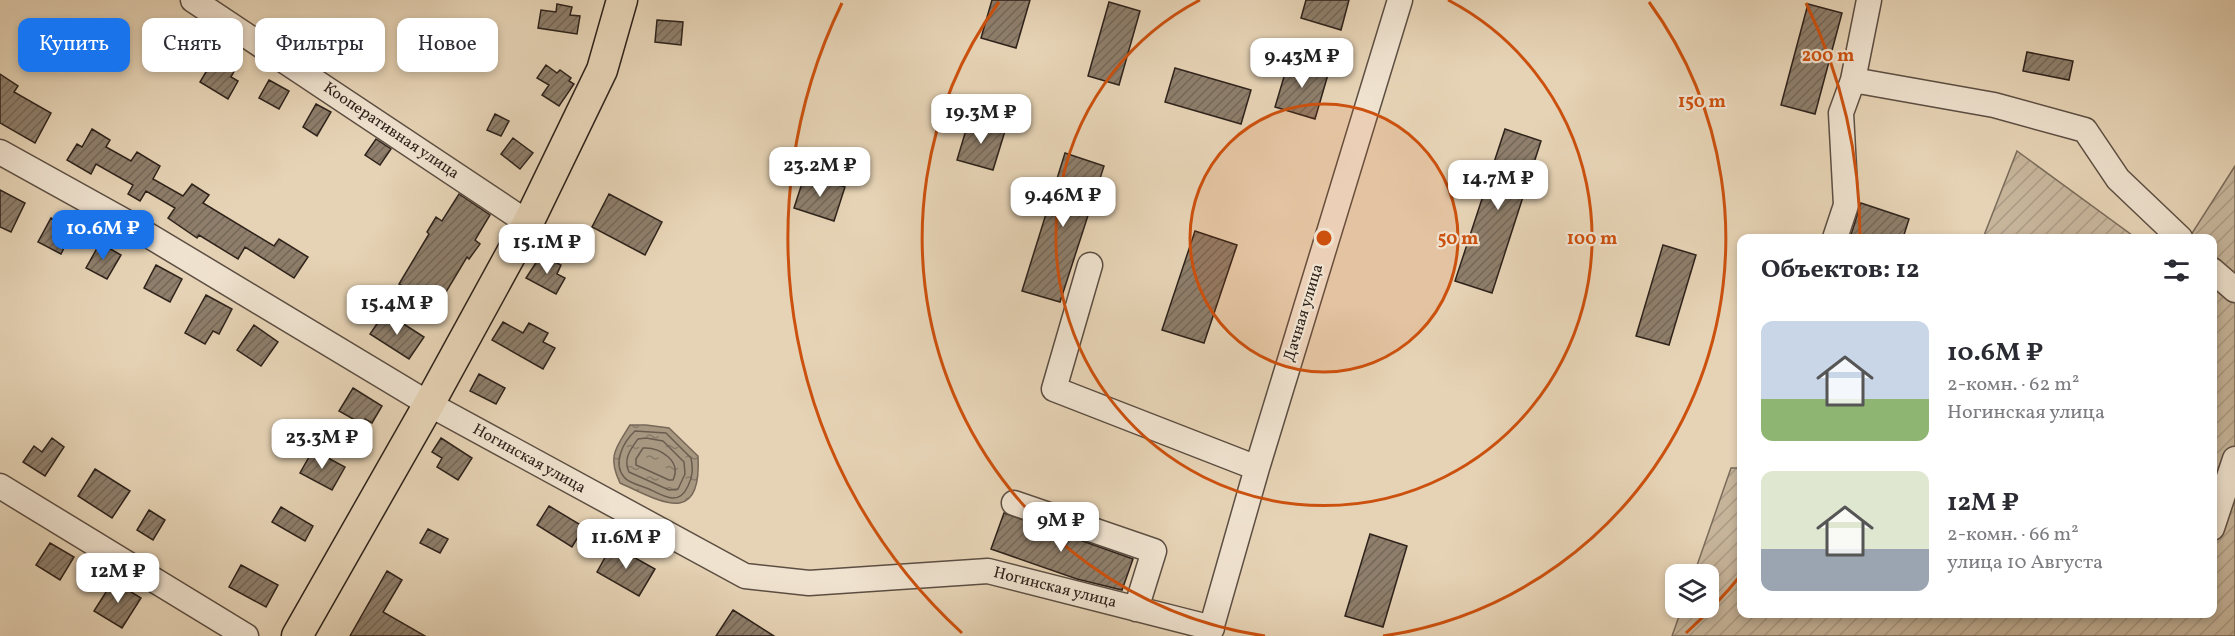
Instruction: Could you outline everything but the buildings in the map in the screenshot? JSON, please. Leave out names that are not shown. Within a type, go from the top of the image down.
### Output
[{"type":"main road","points":[[297,636],[429,404],[528,223],[602,70],[622,0]]},
{"type":"street","name":"Кооперативная улица","points":[[193,0],[528,223]]},
{"type":"street","name":"Дачная улица","points":[[1210,632],[1257,468],[1400,0]]},
{"type":"street","points":[[1836,234],[1846,206],[1841,113],[1853,80],[1869,0]]},
{"type":"street","points":[[1853,80],[1994,105],[2085,130],[2118,178],[2176,234]]},
{"type":"street","name":"Ногинская улица","points":[[0,152],[128,223],[429,404],[745,576],[809,583],[988,571],[1136,609],[1210,632]]},
{"type":"street","points":[[1090,265],[1054,388],[1257,468]]},
{"type":"street","points":[[2217,274],[2235,290]]},
{"type":"street","points":[[2217,513],[2235,459]]},
{"type":"street","points":[[0,486],[246,636]]},
{"type":"street","points":[[1014,503],[1154,551],[1136,609]]},
{"type":"shaded area","points":[[2017,151],[2131,234],[1985,234]]},
{"type":"shaded area","points":[[2235,166],[2235,636],[1672,636],[1678,618],[1719,618],[1719,564],[1697,564],[1731,468],[1737,468],[1737,618],[2217,618],[2217,234],[2192,234]]},
{"type":"water","points":[[630,425],[669,428],[698,456],[697,479],[693,493],[686,501],[676,503],[663,501],[620,483],[614,466],[615,452]]}]
